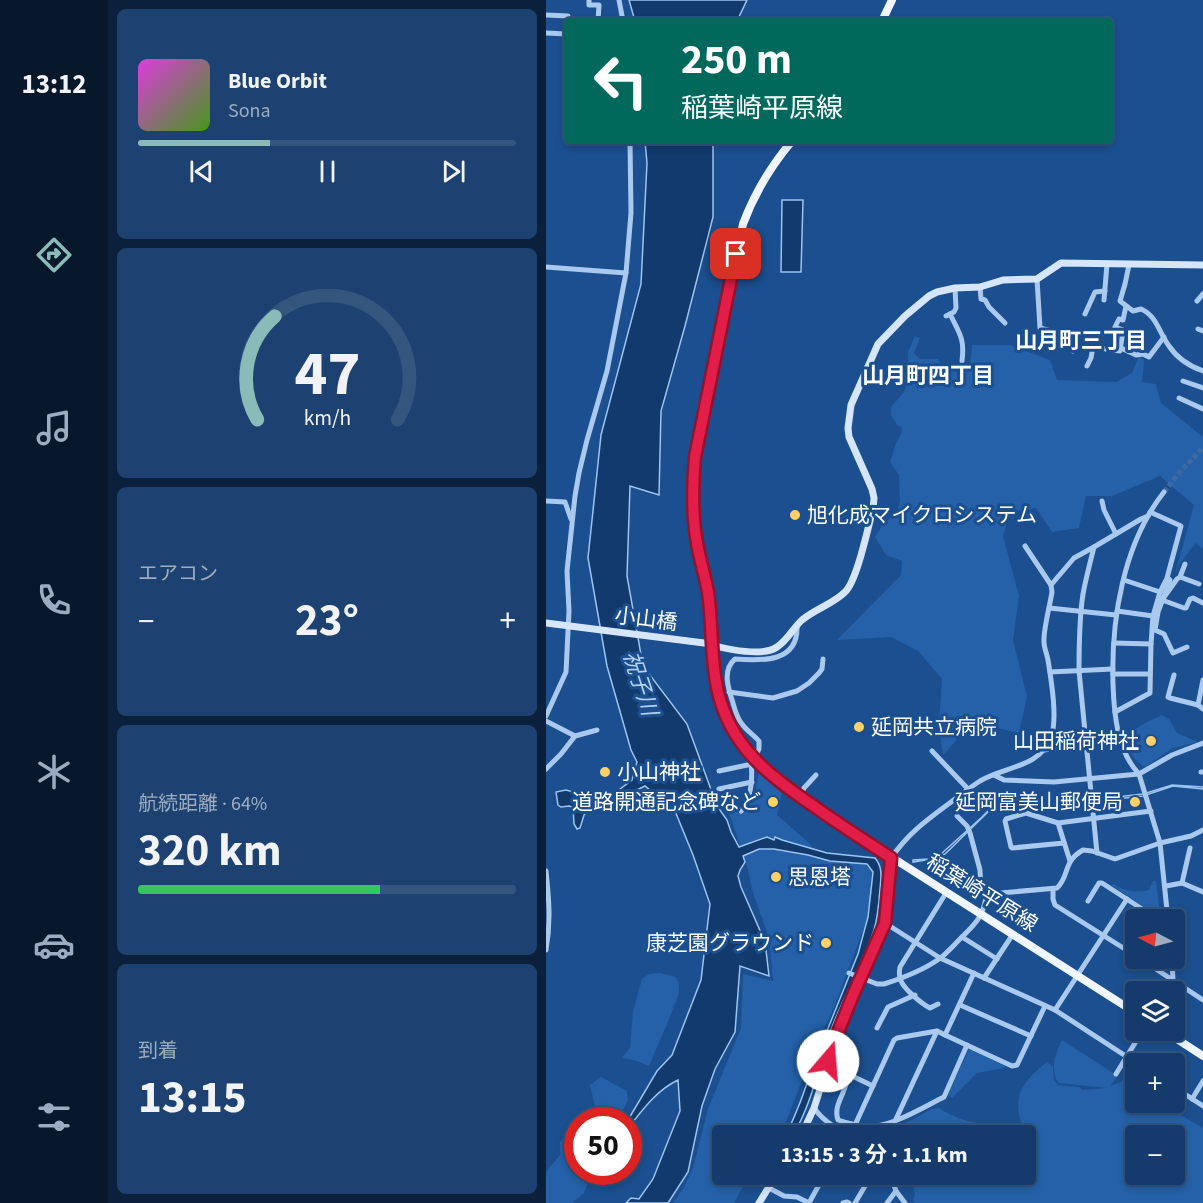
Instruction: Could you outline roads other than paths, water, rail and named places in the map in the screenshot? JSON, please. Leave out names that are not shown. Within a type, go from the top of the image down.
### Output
[{"type":"main road","points":[[883,18],[892,0]]},
{"type":"main road","name":"稲葉崎平原線","points":[[789,144],[775,161],[760,185],[743,224],[695,457],[693,488],[695,531],[708,592],[708,644],[718,694],[735,734],[752,759],[783,785],[891,858],[1125,1006]]},
{"type":"main road","points":[[1179,1041],[1203,1056]]},
{"type":"street","points":[[589,0],[589,5],[599,5],[598,18]]},
{"type":"street","points":[[619,0],[622,18]]},
{"type":"street","points":[[546,15],[568,16],[568,18]]},
{"type":"street","points":[[546,33],[564,34]]},
{"type":"street","points":[[546,716],[549,705],[566,672],[569,625],[567,571],[579,473],[607,370],[626,273],[631,213],[630,144]]},
{"type":"street","points":[[758,661],[758,652],[776,648],[804,619],[843,594],[853,582],[874,498],[849,437],[851,405],[878,344],[905,316],[937,292],[955,288],[980,287],[1003,280],[1036,279],[1061,263],[1203,266]]},
{"type":"street","points":[[1104,300],[1107,264]]},
{"type":"street","points":[[1129,265],[1119,299],[1133,311],[1141,309],[1149,313],[1168,345],[1181,360],[1203,371]]},
{"type":"street","points":[[546,267],[626,273]]},
{"type":"street","points":[[1036,279],[1040,328],[1066,335],[1075,340],[1073,351]]},
{"type":"street","points":[[980,287],[981,299],[985,300],[1005,323]]},
{"type":"street","points":[[955,288],[956,308],[948,315],[963,340],[962,361]]},
{"type":"street","points":[[1085,314],[1095,292],[1105,291]]},
{"type":"street","points":[[1197,301],[1203,294]]},
{"type":"street","points":[[1087,366],[1093,347],[1119,351],[1121,348],[1124,330],[1115,327],[1119,319],[1123,320],[1126,306]]},
{"type":"street","points":[[1121,348],[1136,355],[1143,354],[1149,357],[1164,337]]},
{"type":"street","points":[[1183,381],[1203,388]]},
{"type":"street","points":[[1179,398],[1203,409]]},
{"type":"street","points":[[1164,492],[1149,514],[1128,564],[1116,613],[1113,671],[1115,712],[1120,740],[1133,768],[1139,774],[1160,843],[1167,909]]},
{"type":"street","points":[[546,501],[565,502],[572,520]]},
{"type":"street","points":[[1102,501],[1116,534]]},
{"type":"street","points":[[806,1125],[814,1108],[839,1030],[885,923],[891,858],[912,832],[968,789],[983,779],[1035,759],[1044,750],[1051,738],[1054,722],[1050,672],[1043,641],[1051,585],[1074,558],[1149,514]]},
{"type":"street","points":[[1115,712],[1150,693],[1150,644],[1153,616],[1167,578],[1181,526],[1149,514]]},
{"type":"street","points":[[1025,546],[1051,585]]},
{"type":"street","points":[[1094,547],[1081,612],[1079,671],[1097,853]]},
{"type":"street","points":[[1162,600],[1180,577],[1185,564]]},
{"type":"street","points":[[1180,577],[1199,584]]},
{"type":"street","points":[[1167,578],[1170,580],[1158,612],[1155,630],[1164,634],[1173,653],[1187,646]]},
{"type":"street","points":[[1124,580],[1160,592]]},
{"type":"street","points":[[1162,600],[1184,608],[1193,598],[1203,603]]},
{"type":"street","points":[[1049,608],[1153,616]]},
{"type":"street","name":"小山橋","points":[[546,623],[758,652]]},
{"type":"street","points":[[741,811],[745,807],[752,782],[752,759],[759,748],[759,741],[738,718],[726,683],[727,671],[732,660],[735,659],[758,661],[773,659],[787,652],[795,642],[797,626]]},
{"type":"street","points":[[1114,643],[1150,644]]},
{"type":"street","points":[[729,692],[773,698],[797,691],[819,673],[823,659]]},
{"type":"street","points":[[1050,672],[1113,671],[1150,674]]},
{"type":"street","points":[[1174,675],[1168,697],[1201,707],[1203,680]]},
{"type":"street","points":[[546,721],[575,736]]},
{"type":"street","points":[[546,769],[575,736],[597,730]]},
{"type":"street","points":[[1044,750],[1120,740]]},
{"type":"street","points":[[994,775],[1004,780],[1054,782],[1139,774],[1172,755],[1203,743]]},
{"type":"street","points":[[932,751],[968,789]]},
{"type":"street","points":[[719,771],[752,759]]},
{"type":"street","points":[[800,797],[804,788],[816,775]]},
{"type":"street","points":[[719,789],[752,782]]},
{"type":"street","points":[[1064,843],[1012,848],[1005,821],[1026,813],[1058,823],[1151,812]]},
{"type":"street","points":[[849,973],[877,984],[899,979],[923,969],[940,958],[973,927],[984,909],[986,898],[981,890],[980,870],[969,831],[957,816]]},
{"type":"street","points":[[1058,823],[1070,861]]},
{"type":"street","points":[[986,898],[992,894],[1053,889],[1060,886],[1070,861],[1083,850],[1115,859],[1160,843],[1191,836],[1203,830]]},
{"type":"street","points":[[1182,883],[1190,848]]},
{"type":"street","points":[[546,871],[550,905],[546,950]]},
{"type":"street","points":[[1088,901],[1099,883],[1102,883],[1142,909]]},
{"type":"street","points":[[1166,886],[1182,883],[1203,892]]},
{"type":"street","points":[[1053,889],[1055,905],[1125,950]]},
{"type":"street","points":[[938,1004],[930,1008],[924,1005],[899,979],[900,967],[946,893]]},
{"type":"street","points":[[1055,1010],[1127,899]]},
{"type":"street","points":[[885,923],[940,958],[1055,1010],[1125,1055]]},
{"type":"street","points":[[984,978],[1013,934]]},
{"type":"street","points":[[962,937],[997,959]]},
{"type":"street","points":[[1155,969],[1173,981]]},
{"type":"street","points":[[1172,969],[1173,981]]},
{"type":"street","points":[[945,1035],[974,973]]},
{"type":"street","points":[[1185,989],[1203,1000]]},
{"type":"street","points":[[877,1028],[888,1007],[915,995]]},
{"type":"street","points":[[960,1005],[1031,1036]]},
{"type":"street","points":[[848,1074],[838,1102],[836,1117],[838,1120],[855,1125],[894,1040],[897,1038],[937,1031],[1012,1066],[1017,1065],[1045,1006]]},
{"type":"street","points":[[896,1120],[937,1031]]},
{"type":"street","points":[[879,1125],[896,1120],[944,1097],[967,1045]]},
{"type":"street","points":[[1116,1074],[1125,1059]]},
{"type":"street","points":[[828,1061],[873,1086]]},
{"type":"street","points":[[1192,1099],[1203,1082]]},
{"type":"street","points":[[1185,1094],[1203,1106]]},
{"type":"street","points":[[814,1108],[822,1119],[831,1125]]},
{"type":"street","points":[[759,1203],[771,1185]]},
{"type":"street","points":[[769,1188],[784,1196],[797,1197],[809,1203],[819,1185]]},
{"type":"street","points":[[855,1203],[866,1185]]},
{"type":"street","points":[[894,1185],[905,1203]]},
{"type":"street","points":[[887,1203],[896,1191]]},
{"type":"street","points":[[843,1203],[849,1203]]},
{"type":"water","points":[[629,0],[747,0],[738,18],[634,18]]},
{"type":"water","name":"祝子川","points":[[645,144],[713,144],[713,217],[661,411],[659,495],[630,486],[627,576],[643,666],[687,724],[717,806],[727,820],[739,847],[767,837],[774,840],[775,837],[827,853],[875,858],[881,877],[877,915],[870,942],[832,1027],[806,1109],[798,1125],[790,1125],[858,954],[868,917],[873,872],[867,864],[830,861],[774,849],[759,849],[743,856],[745,862],[738,876],[765,942],[769,976],[740,966],[735,1032],[715,1069],[702,1106],[688,1172],[668,1203],[626,1203],[631,1198],[639,1199],[653,1179],[680,1111],[678,1080],[657,1095],[642,1111],[642,1107],[636,1107],[657,1071],[672,1055],[701,980],[710,904],[675,811],[645,786],[618,799],[604,799],[592,804],[584,815],[580,828],[577,829],[574,824],[573,807],[558,805],[556,792],[566,790],[584,795],[616,792],[632,780],[637,762],[631,750],[607,666],[588,558],[601,435],[641,284],[647,163]]},
{"type":"water","points":[[782,200],[803,200],[801,272],[781,272]]},
{"type":"water","points":[[1172,785],[1203,787],[1203,789],[1173,786],[1143,796],[1055,806],[1023,798],[992,808],[945,854],[932,859],[913,862],[913,860],[928,859],[941,854],[992,807],[1023,796],[1055,804],[1143,794]]},
{"type":"tunnel","points":[[1164,492],[1203,448]]},
{"type":"place","name":"旭化成マイクロシステム","points":[[795,515]]},
{"type":"place","name":"延岡共立病院","points":[[859,727]]},
{"type":"place","name":"山田稲荷神社","points":[[1151,741]]},
{"type":"place","name":"小山神社","points":[[605,772]]},
{"type":"place","name":"道路開通記念碑など","points":[[773,802]]},
{"type":"place","name":"延岡富美山郵便局","points":[[1135,802]]},
{"type":"place","name":"思恩塔","points":[[776,877]]},
{"type":"place","name":"康芝園グラウンド","points":[[826,943]]},
{"type":"district","name":"山月町三丁目","points":[[1081,340]]},
{"type":"district","name":"山月町四丁目","points":[[928,375]]}]
